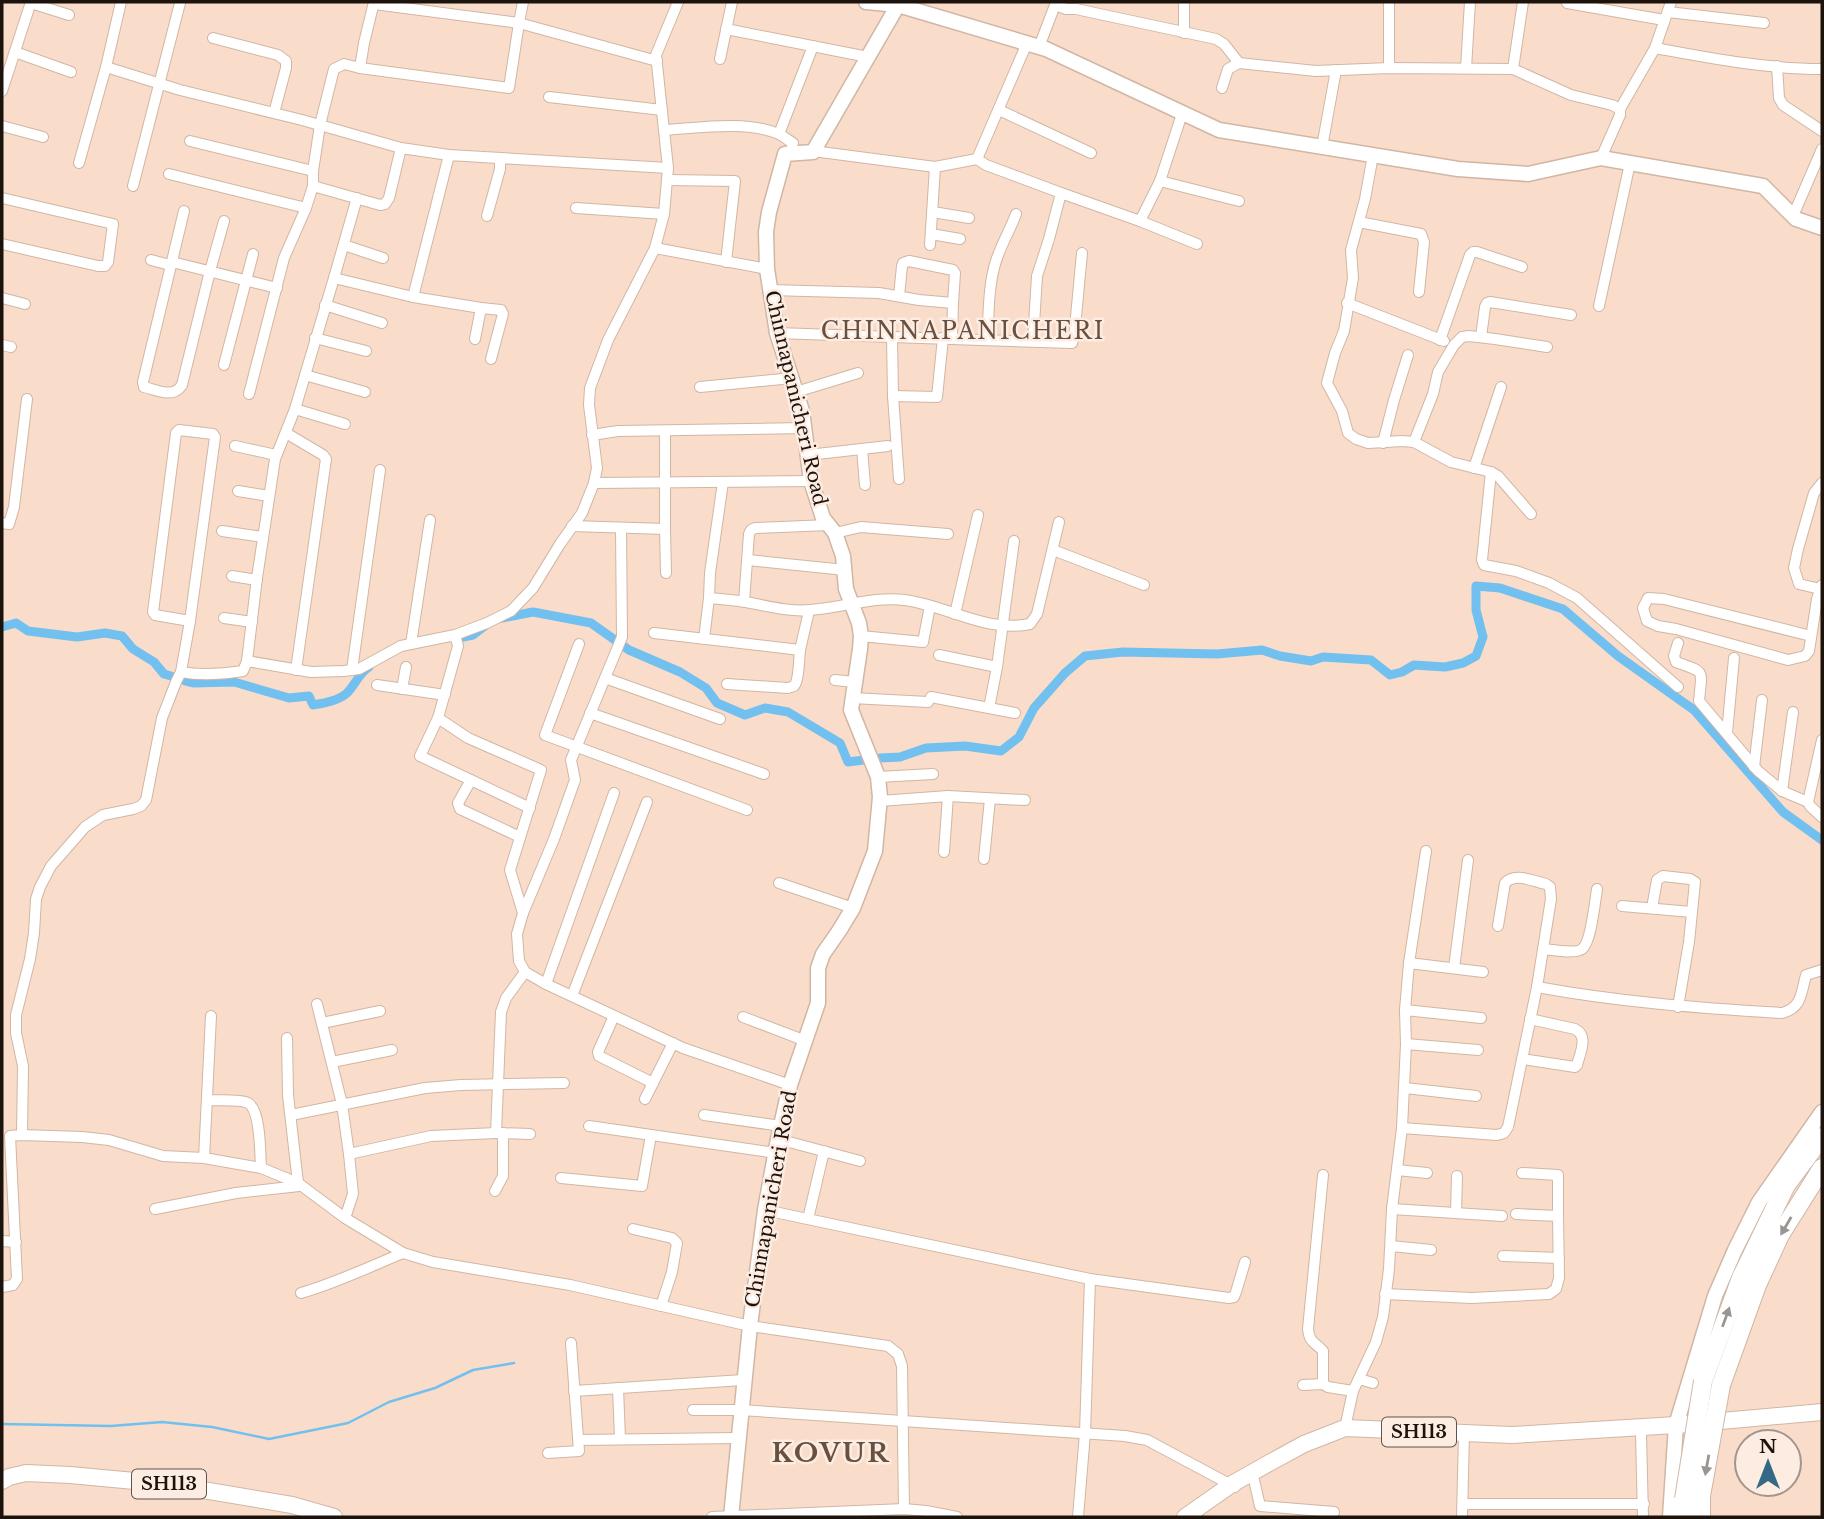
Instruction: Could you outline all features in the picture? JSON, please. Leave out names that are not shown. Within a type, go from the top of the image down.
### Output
[{"type":"highway","points":[[1701,1517],[1689,1504],[1703,1381],[1752,1254],[1786,1185],[1822,1136]]},
{"type":"highway","points":[[1689,1504],[1721,1385],[1757,1285],[1780,1235],[1822,1168]]},
{"type":"main road","name":"SH113","points":[[1198,1517],[1235,1487],[1254,1480],[1307,1450],[1341,1436],[1558,1442],[1822,1412]]},
{"type":"main road","name":"SH113","points":[[1185,1517],[1304,1444],[1345,1428],[1464,1439],[1822,1421]]},
{"type":"main road","name":"SH113","points":[[2,1487],[9,1477],[26,1473],[71,1475],[167,1484],[292,1505],[334,1517]]},
{"type":"main road","name":"SH113","points":[[2,1487],[27,1480],[167,1491],[309,1517]]},
{"type":"street","points":[[2,91],[31,2],[69,15]]},
{"type":"street","points":[[79,163],[121,2]]},
{"type":"street","points":[[133,186],[180,2]]},
{"type":"street","points":[[249,394],[284,258],[313,186],[320,125],[334,69],[344,64],[509,88],[523,2]]},
{"type":"street","points":[[247,661],[311,673],[359,669],[401,646],[456,635],[487,623],[511,611],[533,588],[582,513],[594,483],[597,468],[589,405],[590,388],[608,340],[655,248],[664,214],[667,174],[656,55],[678,2]]},
{"type":"street","points":[[719,59],[733,2]]},
{"type":"street","points":[[866,2],[898,5],[1033,45],[1219,130],[1458,169],[1528,174],[1601,158],[1763,186],[1796,219],[1822,228]]},
{"type":"street","points":[[1184,2],[1184,33]]},
{"type":"street","points":[[1389,2],[1389,68]]},
{"type":"street","points":[[1466,68],[1470,2]]},
{"type":"street","points":[[1513,69],[1523,2]]},
{"type":"street","points":[[1567,2],[1764,23]]},
{"type":"street","points":[[360,68],[374,3],[519,23],[657,61]]},
{"type":"street","points":[[977,159],[999,110],[1055,3],[1066,9],[1216,39],[1224,44],[1238,63]]},
{"type":"street","points":[[813,151],[898,5]]},
{"type":"street","points":[[1601,158],[1620,115],[1620,109],[1655,48],[1667,11]]},
{"type":"street","points":[[726,29],[868,57]]},
{"type":"street","points":[[213,38],[278,55],[286,61],[274,113]]},
{"type":"street","points":[[779,134],[813,46]]},
{"type":"street","points":[[1655,48],[1730,61],[1822,69]]},
{"type":"street","points":[[15,52],[71,72]]},
{"type":"street","points":[[1222,88],[1228,69],[1238,63],[1315,71],[1389,68],[1513,69],[1571,95],[1620,109]]},
{"type":"street","points":[[1777,66],[1779,98],[1783,105],[1822,131]]},
{"type":"street","points":[[106,67],[401,148],[449,155],[735,181],[726,262]]},
{"type":"street","points":[[1322,147],[1336,70]]},
{"type":"street","points":[[549,97],[662,110]]},
{"type":"street","points":[[999,110],[1091,153]]},
{"type":"street","points":[[1140,221],[1160,181],[1182,114]]},
{"type":"street","points":[[2,126],[43,137]]},
{"type":"street","points":[[664,130],[742,126],[779,134],[793,143],[790,154],[813,151],[935,167],[977,159],[986,165],[1197,244]]},
{"type":"street","points":[[190,141],[313,171]]},
{"type":"street","points":[[313,186],[380,205],[385,204],[389,198],[401,148]]},
{"type":"street","points":[[1793,216],[1822,149]]},
{"type":"street","name":"Chinnapanicheri Road","points":[[731,1517],[743,1380],[765,1210],[778,1139],[790,1085],[818,1003],[818,968],[822,954],[853,908],[875,851],[880,801],[878,777],[850,710],[861,636],[859,623],[846,589],[843,556],[832,529],[823,518],[811,481],[802,411],[777,333],[767,270],[766,232],[769,212],[785,154],[790,154]]},
{"type":"street","points":[[413,297],[449,155]]},
{"type":"street","points":[[1373,155],[1365,199],[1351,250],[1353,278],[1344,331],[1327,383],[1342,411],[1348,433],[1368,443],[1413,442],[1451,462],[1491,472],[1498,476],[1531,514]]},
{"type":"street","points":[[487,216],[500,169],[500,159]]},
{"type":"street","points":[[1600,306],[1630,163]]},
{"type":"street","points":[[935,167],[931,240],[960,239]]},
{"type":"street","points":[[169,174],[306,208]]},
{"type":"street","points":[[1160,181],[1239,201]]},
{"type":"street","points":[[1033,341],[1037,276],[1061,193]]},
{"type":"street","points":[[2,198],[113,224],[108,262],[105,266],[2,244]]},
{"type":"street","points":[[181,673],[196,675],[243,671],[247,661],[276,455],[295,408],[356,198]]},
{"type":"street","points":[[576,208],[664,214]]},
{"type":"street","points":[[184,211],[143,379],[144,387],[168,393],[178,391],[182,385],[224,221]]},
{"type":"street","points":[[933,212],[969,218]]},
{"type":"street","points":[[987,340],[996,260],[1016,215]]},
{"type":"street","points":[[1359,222],[1421,234],[1424,242],[1419,292]]},
{"type":"street","points":[[344,245],[383,258]]},
{"type":"street","points":[[655,248],[767,270]]},
{"type":"street","points":[[1440,340],[1473,252],[1522,267]]},
{"type":"street","points":[[777,333],[1067,344],[1073,342],[1082,253]]},
{"type":"street","points":[[224,365],[253,254]]},
{"type":"street","points":[[151,260],[170,265],[172,262],[276,288]]},
{"type":"street","points":[[893,396],[937,397],[953,303],[955,273],[953,270],[909,261],[904,263],[899,296]]},
{"type":"street","points":[[334,278],[413,297],[501,310],[503,314],[491,359]]},
{"type":"street","points":[[770,290],[880,293],[953,303]]},
{"type":"street","points":[[2,298],[26,304]]},
{"type":"street","points":[[1481,337],[1485,307],[1490,302],[1571,315]]},
{"type":"street","points":[[1348,303],[1454,345]]},
{"type":"street","points":[[325,305],[382,323]]},
{"type":"street","points":[[475,339],[481,308]]},
{"type":"street","points":[[892,337],[899,480]]},
{"type":"street","points":[[1413,442],[1433,394],[1438,372],[1462,337],[1481,337],[1547,347]]},
{"type":"street","points":[[315,338],[366,351]]},
{"type":"street","points":[[1383,443],[1408,355]]},
{"type":"street","points":[[796,392],[858,373]]},
{"type":"street","points":[[305,375],[365,392]]},
{"type":"street","points":[[700,387],[792,378]]},
{"type":"street","points":[[1474,468],[1501,387]]},
{"type":"street","points":[[2,523],[9,524],[14,507],[27,399]]},
{"type":"street","points":[[295,408],[345,424]]},
{"type":"street","points":[[592,435],[618,431],[804,428]]},
{"type":"street","points":[[22,1135],[23,1066],[16,1033],[16,1015],[30,958],[36,900],[40,887],[51,866],[85,827],[103,815],[133,809],[146,800],[162,718],[181,673],[190,621],[215,437],[213,434],[179,430],[176,433],[153,612],[155,615],[190,621]]},
{"type":"street","points":[[665,431],[666,573]]},
{"type":"street","points":[[286,433],[324,455],[326,459],[296,670]]},
{"type":"street","points":[[235,446],[276,455]]},
{"type":"street","points":[[808,455],[888,446]]},
{"type":"street","points":[[862,449],[865,485]]},
{"type":"street","points":[[352,670],[380,470]]},
{"type":"street","points":[[1491,472],[1482,555],[1484,565],[1516,571],[1577,598],[1678,687]]},
{"type":"street","points":[[594,483],[811,481]]},
{"type":"street","points":[[704,639],[723,482]]},
{"type":"street","points":[[1811,636],[1664,598],[1648,598],[1643,608],[1647,621],[1658,626],[1788,660],[1805,656],[1809,651],[1821,587],[1799,584],[1794,568],[1814,493],[1822,483]]},
{"type":"street","points":[[238,491],[270,496]]},
{"type":"street","points":[[955,614],[978,515]]},
{"type":"street","points":[[411,644],[430,520]]},
{"type":"street","points":[[709,598],[809,611],[852,603],[906,600],[992,625],[1030,624],[1037,614],[1059,522]]},
{"type":"street","points":[[572,526],[665,529]]},
{"type":"street","points":[[744,602],[749,534],[755,527],[861,527],[948,534]]},
{"type":"street","points":[[621,528],[622,637],[570,760],[575,779],[554,839],[523,913],[517,934],[519,961],[526,972],[546,984],[673,1044],[790,1085]]},
{"type":"street","points":[[222,531],[263,537]]},
{"type":"street","points":[[989,708],[1014,541]]},
{"type":"street","points":[[1053,550],[1144,585]]},
{"type":"street","points":[[748,560],[845,570]]},
{"type":"street","points":[[232,576],[257,580]]},
{"type":"street","points":[[861,636],[923,642],[930,606]]},
{"type":"street","points":[[727,684],[788,688],[795,685],[809,611]]},
{"type":"street","points":[[224,618],[252,622]]},
{"type":"street","points":[[654,633],[800,650]]},
{"type":"street","points":[[456,635],[458,646],[445,695],[421,756],[530,808]]},
{"type":"street","points":[[1678,643],[1674,656],[1676,662],[1699,671],[1699,701],[1754,767],[1782,791],[1808,802],[1822,817]]},
{"type":"street","points":[[579,644],[545,735],[747,810]]},
{"type":"street","points":[[939,655],[997,667]]},
{"type":"street","points":[[1727,733],[1734,657]]},
{"type":"street","points":[[402,689],[406,667]]},
{"type":"street","points":[[605,678],[720,719]]},
{"type":"street","points":[[835,680],[854,682]]},
{"type":"street","points":[[377,685],[445,695]]},
{"type":"street","points":[[852,698],[930,699],[1015,713]]},
{"type":"street","points":[[1754,767],[1762,699]]},
{"type":"street","points":[[1782,791],[1793,712]]},
{"type":"street","points":[[590,713],[764,774]]},
{"type":"street","points":[[438,718],[468,738],[541,770],[510,870],[523,913]]},
{"type":"street","points":[[1808,802],[1822,740]]},
{"type":"street","points":[[878,777],[933,774]]},
{"type":"street","points":[[471,780],[458,803],[462,812],[520,837]]},
{"type":"street","points":[[546,984],[614,793]]},
{"type":"street","points":[[880,801],[948,796],[1025,800]]},
{"type":"street","points":[[944,852],[948,796]]},
{"type":"street","points":[[984,859],[990,799]]},
{"type":"street","points":[[572,996],[647,802]]},
{"type":"street","points":[[1345,1428],[1353,1391],[1376,1342],[1383,1317],[1405,1088],[1405,1010],[1409,963],[1426,851]]},
{"type":"street","points":[[1454,968],[1468,860]]},
{"type":"street","points":[[1652,908],[1657,880],[1663,876],[1693,880],[1695,888],[1678,1007]]},
{"type":"street","points":[[1402,1128],[1497,1135],[1504,1133],[1508,1127],[1537,987],[1551,899],[1550,887],[1514,877],[1507,880],[1498,926]]},
{"type":"street","points":[[779,883],[853,908]]},
{"type":"street","points":[[1543,949],[1582,950],[1588,938],[1597,889]]},
{"type":"street","points":[[1622,906],[1692,912]]},
{"type":"street","points":[[1409,963],[1483,972]]},
{"type":"street","points":[[1537,987],[1594,998],[1678,1007],[1782,1013],[1791,1011],[1798,1003],[1806,975],[1822,970]]},
{"type":"street","points":[[495,1191],[503,1176],[498,1085],[503,1003],[526,972]]},
{"type":"street","points":[[317,1004],[342,1104],[349,1154],[353,1194],[345,1218]]},
{"type":"street","points":[[1405,1010],[1481,1018]]},
{"type":"street","points":[[322,1023],[380,1011]]},
{"type":"street","points":[[204,1158],[211,1016]]},
{"type":"street","points":[[614,1016],[599,1056],[653,1083]]},
{"type":"street","points":[[743,1017],[806,1041]]},
{"type":"street","points":[[1522,1059],[1575,1068],[1583,1044],[1581,1032],[1575,1029],[1530,1019]]},
{"type":"street","points":[[288,1038],[288,1095],[299,1184]]},
{"type":"street","points":[[645,1099],[673,1044]]},
{"type":"street","points":[[1406,1044],[1478,1050]]},
{"type":"street","points":[[332,1062],[392,1050]]},
{"type":"street","points":[[291,1115],[425,1088],[564,1083]]},
{"type":"street","points":[[1405,1088],[1476,1096]]},
{"type":"street","points":[[208,1100],[242,1102],[253,1108],[260,1141],[261,1168]]},
{"type":"street","points":[[1670,1517],[1676,1429],[1715,1296],[1759,1202],[1822,1112]]},
{"type":"street","points":[[704,1115],[860,1161]]},
{"type":"street","points":[[589,1126],[651,1135],[778,1139]]},
{"type":"street","points":[[349,1154],[431,1136],[530,1134]]},
{"type":"street","points":[[561,1178],[642,1186],[651,1135]]},
{"type":"street","points":[[2,1287],[13,1285],[17,1279],[16,1242],[7,1192],[6,1136],[109,1140],[163,1156],[204,1158],[261,1168],[299,1184],[345,1218],[402,1254],[433,1262],[570,1285],[750,1326],[888,1346],[898,1354],[902,1366],[904,1509]]},
{"type":"street","points":[[808,1220],[824,1151]]},
{"type":"street","points":[[1397,1170],[1427,1173]]},
{"type":"street","points":[[1385,1294],[1472,1298],[1549,1294],[1556,1289],[1559,1278],[1558,1175],[1522,1174]]},
{"type":"street","points":[[1323,1175],[1308,1329],[1313,1343],[1323,1351],[1323,1384]]},
{"type":"street","points":[[1456,1213],[1457,1176]]},
{"type":"street","points":[[155,1209],[299,1184]]},
{"type":"street","points":[[1392,1209],[1502,1216]]},
{"type":"street","points":[[765,1210],[1090,1279],[1229,1298],[1236,1293],[1245,1262]]},
{"type":"street","points":[[1516,1214],[1558,1216]]},
{"type":"street","points":[[633,1229],[672,1238],[677,1243],[672,1272],[661,1306]]},
{"type":"street","points":[[2,1241],[16,1242]]},
{"type":"street","points":[[1391,1246],[1430,1250]]},
{"type":"street","points":[[301,1293],[329,1285],[354,1272],[402,1254]]},
{"type":"street","points":[[1503,1256],[1559,1258]]},
{"type":"street","points":[[1078,1517],[1085,1433],[1090,1279]]},
{"type":"street","points":[[548,1453],[579,1451],[571,1343]]},
{"type":"street","points":[[1359,1379],[1373,1383]]},
{"type":"street","points":[[574,1391],[743,1380]]},
{"type":"street","points":[[1303,1385],[1323,1384],[1353,1391]]},
{"type":"street","points":[[618,1388],[620,1439]]},
{"type":"street","points":[[693,1410],[741,1410],[1125,1436],[1147,1440],[1235,1487]]},
{"type":"street","points":[[1642,1434],[1643,1517]]},
{"type":"street","points":[[579,1440],[738,1438]]},
{"type":"street","points":[[1462,1517],[1464,1439]]},
{"type":"street","points":[[1254,1480],[1260,1506],[1294,1513],[1334,1512]]},
{"type":"street","points":[[1463,1504],[1644,1504]]},
{"type":"street","points":[[712,1517],[882,1514],[904,1509],[957,1517]]},
{"type":"waterway","points":[[880,758],[900,757],[926,748],[965,746],[1001,751],[1019,737],[1034,708],[1065,673],[1085,656],[1123,652],[1217,654],[1262,650],[1311,661],[1323,657],[1371,660],[1390,675],[1414,665],[1445,667],[1463,663],[1476,656],[1483,637],[1476,610],[1476,586],[1500,588],[1563,609],[1618,656],[1694,710],[1783,812],[1822,840]]},
{"type":"waterway","points":[[502,618],[533,612],[591,623],[629,650],[680,672],[706,688],[717,703],[745,715],[765,708],[788,712],[840,743],[848,762],[864,760]]},
{"type":"waterway","points":[[2,627],[16,623],[28,631],[77,637],[105,633],[122,636],[133,649],[154,662],[164,674],[171,676]]},
{"type":"waterway","points":[[463,637],[473,635],[486,625]]},
{"type":"waterway","points":[[185,681],[234,682],[289,698],[309,696],[313,705],[335,700],[346,694],[369,667]]},
{"type":"waterway","points":[[2,1424],[111,1426],[162,1422],[212,1427],[269,1439],[348,1423],[389,1402],[435,1388],[473,1370],[514,1363]]},
{"type":"district","name":"CHINNAPANICHERI","points":[[963,331]]},
{"type":"district","name":"KOVUR","points":[[831,1453]]}]
